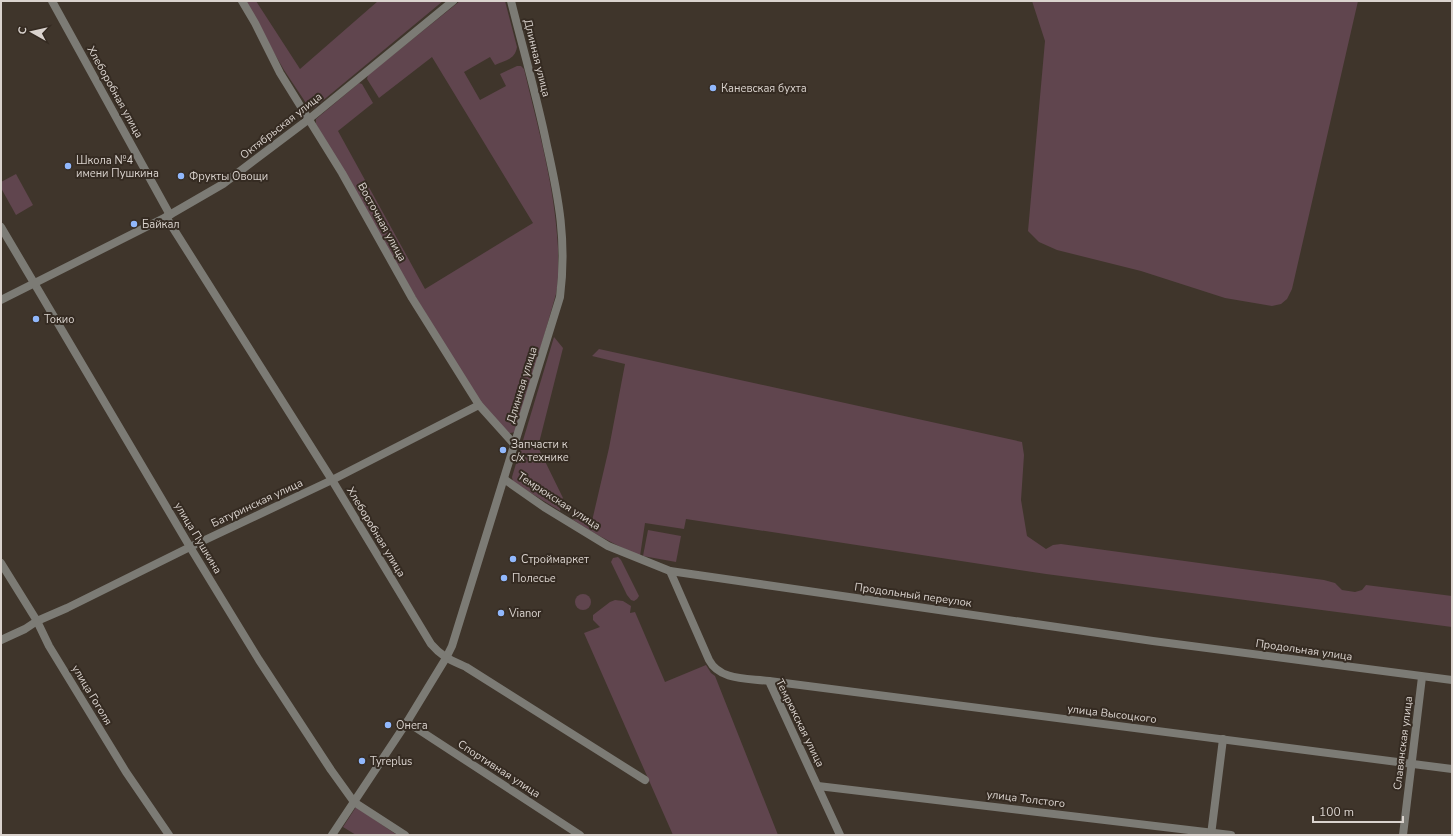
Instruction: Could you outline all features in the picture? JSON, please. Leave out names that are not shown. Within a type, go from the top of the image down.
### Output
[{"type":"street","name":"Хлеборобная улица","points":[[52,1],[168,216],[332,480],[431,644],[446,658],[466,667],[645,780]]},
{"type":"street","name":"Восточная улица","points":[[242,1],[280,73],[342,172],[412,298],[478,405],[515,445]]},
{"type":"street","name":"Октябрьская улица","points":[[1,300],[34,285],[168,216],[223,184],[309,119],[452,1]]},
{"type":"street","name":"Длинная улица","points":[[332,835],[407,722],[446,658],[459,626],[560,297],[562,235],[558,195],[544,129],[511,1]]},
{"type":"street","name":"улица Пушкина","points":[[1,227],[190,547],[259,660],[331,770],[354,802],[405,835]]},
{"type":"street","name":"Батуринская улица","points":[[1,640],[25,629],[37,620],[67,608],[190,547],[332,480],[478,405]]},
{"type":"street","name":"Темрюкская улица","points":[[504,479],[544,507],[608,546],[670,571],[709,660],[715,669],[727,676],[769,681],[840,835]]},
{"type":"street","name":"улица Гоголя","points":[[1,563],[37,620],[49,646],[126,772],[169,835]]},
{"type":"street","name":"Продольный переулок","points":[[670,571],[1153,641]]},
{"type":"street","name":"Продольная улица","points":[[1153,641],[1452,680]]},
{"type":"street","name":"Славянская улица","points":[[1403,835],[1422,677]]},
{"type":"street","name":"улица Высоцкого","points":[[769,681],[1452,769]]},
{"type":"street","name":"Спортивная улица","points":[[407,722],[580,835]]},
{"type":"street","points":[[1211,834],[1223,739]]},
{"type":"street","name":"улица Толстого","points":[[818,786],[1211,834],[1230,835]]},
{"type":"shaded area","points":[[244,1],[256,1],[300,69],[378,1],[443,1],[315,107],[311,108],[308,106],[284,70]]},
{"type":"shaded area","points":[[460,1],[505,1],[517,47],[514,55],[509,59],[495,65],[490,57],[464,72],[480,100],[506,86],[500,74],[517,66],[521,66],[524,69],[550,180],[556,225],[558,248],[558,283],[556,294],[518,427],[516,431],[512,433],[508,433],[479,401],[415,296],[316,124],[316,119],[359,83],[362,84],[373,103],[338,131],[425,289],[533,223],[432,57],[379,98],[367,79],[368,75]]},
{"type":"shaded area","points":[[1032,1],[1358,1],[1292,289],[1287,299],[1281,304],[1272,306],[1225,298],[1141,271],[1057,250],[1039,242],[1028,231],[1045,41]]},
{"type":"shaded area","points":[[16,174],[33,205],[16,215],[1,188],[1,182]]},
{"type":"shaded area","points":[[554,337],[563,348],[538,447],[563,498],[560,511],[513,482],[512,477]]},
{"type":"shaded area","points":[[599,349],[1022,442],[1024,455],[1021,500],[1027,536],[1046,549],[1053,545],[1061,544],[1324,580],[1335,583],[1342,590],[1355,592],[1362,590],[1366,585],[1452,596],[1452,627],[1046,574],[686,519],[684,529],[645,523],[640,556],[605,539],[572,519],[592,521],[609,448],[625,364],[592,356]]},
{"type":"shaded area","points":[[648,530],[681,536],[676,562],[643,556]]},
{"type":"shaded area","points":[[618,557],[621,560],[639,596],[634,601],[627,595],[611,562],[613,558]]},
{"type":"shaded area","points":[[580,594],[586,594],[591,599],[589,608],[586,610],[580,610],[575,605],[575,599]]},
{"type":"shaded area","points":[[615,600],[623,601],[631,606],[630,613],[635,612],[665,682],[706,665],[715,676],[778,835],[673,835],[584,633],[600,627],[593,620],[593,615]]},
{"type":"shaded area","points":[[356,807],[397,835],[356,835],[343,827]]},
{"type":"place","name":"Каневская бухта","points":[[713,88]]},
{"type":"place","name":"Школа №4 имени Пушкина","points":[[68,166]]},
{"type":"place","name":"Фрукты Овощи","points":[[181,176]]},
{"type":"place","name":"Байкал","points":[[134,224]]},
{"type":"place","name":"Токио","points":[[36,319]]},
{"type":"place","name":"Запчасти к с/х технике","points":[[503,450]]},
{"type":"place","name":"Строймаркет","points":[[513,559]]},
{"type":"place","name":"Полесье","points":[[504,578]]},
{"type":"place","name":"Vianor","points":[[501,613]]},
{"type":"place","name":"Онега","points":[[388,725]]},
{"type":"place","name":"Tyreplus","points":[[362,761]]}]
